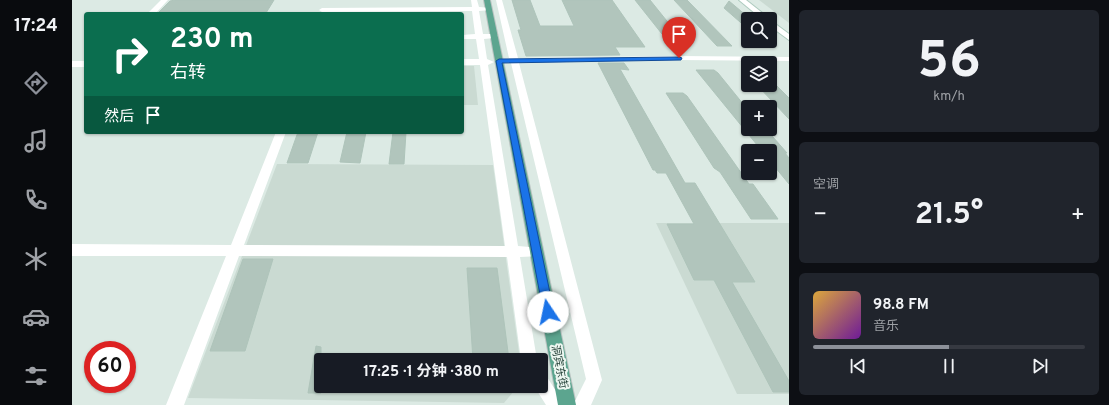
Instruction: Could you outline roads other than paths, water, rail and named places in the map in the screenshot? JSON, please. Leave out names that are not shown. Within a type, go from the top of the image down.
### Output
[{"type":"main road","name":"洞宾东街","points":[[488,4],[567,405]]},
{"type":"street","points":[[153,12],[165,0]]},
{"type":"street","points":[[499,0],[594,380],[582,405]]},
{"type":"street","points":[[742,0],[757,12]]},
{"type":"street","points":[[322,10],[488,4]]},
{"type":"street","points":[[475,5],[528,353]]},
{"type":"street","points":[[777,28],[789,38]]},
{"type":"street","points":[[464,37],[494,36]]},
{"type":"street","points":[[464,62],[679,58],[789,59]]},
{"type":"street","points":[[72,64],[84,64]]},
{"type":"street","points":[[175,405],[280,134]]},
{"type":"street","points":[[72,250],[536,252]]},
{"type":"street","points":[[548,393],[556,405]]}]
